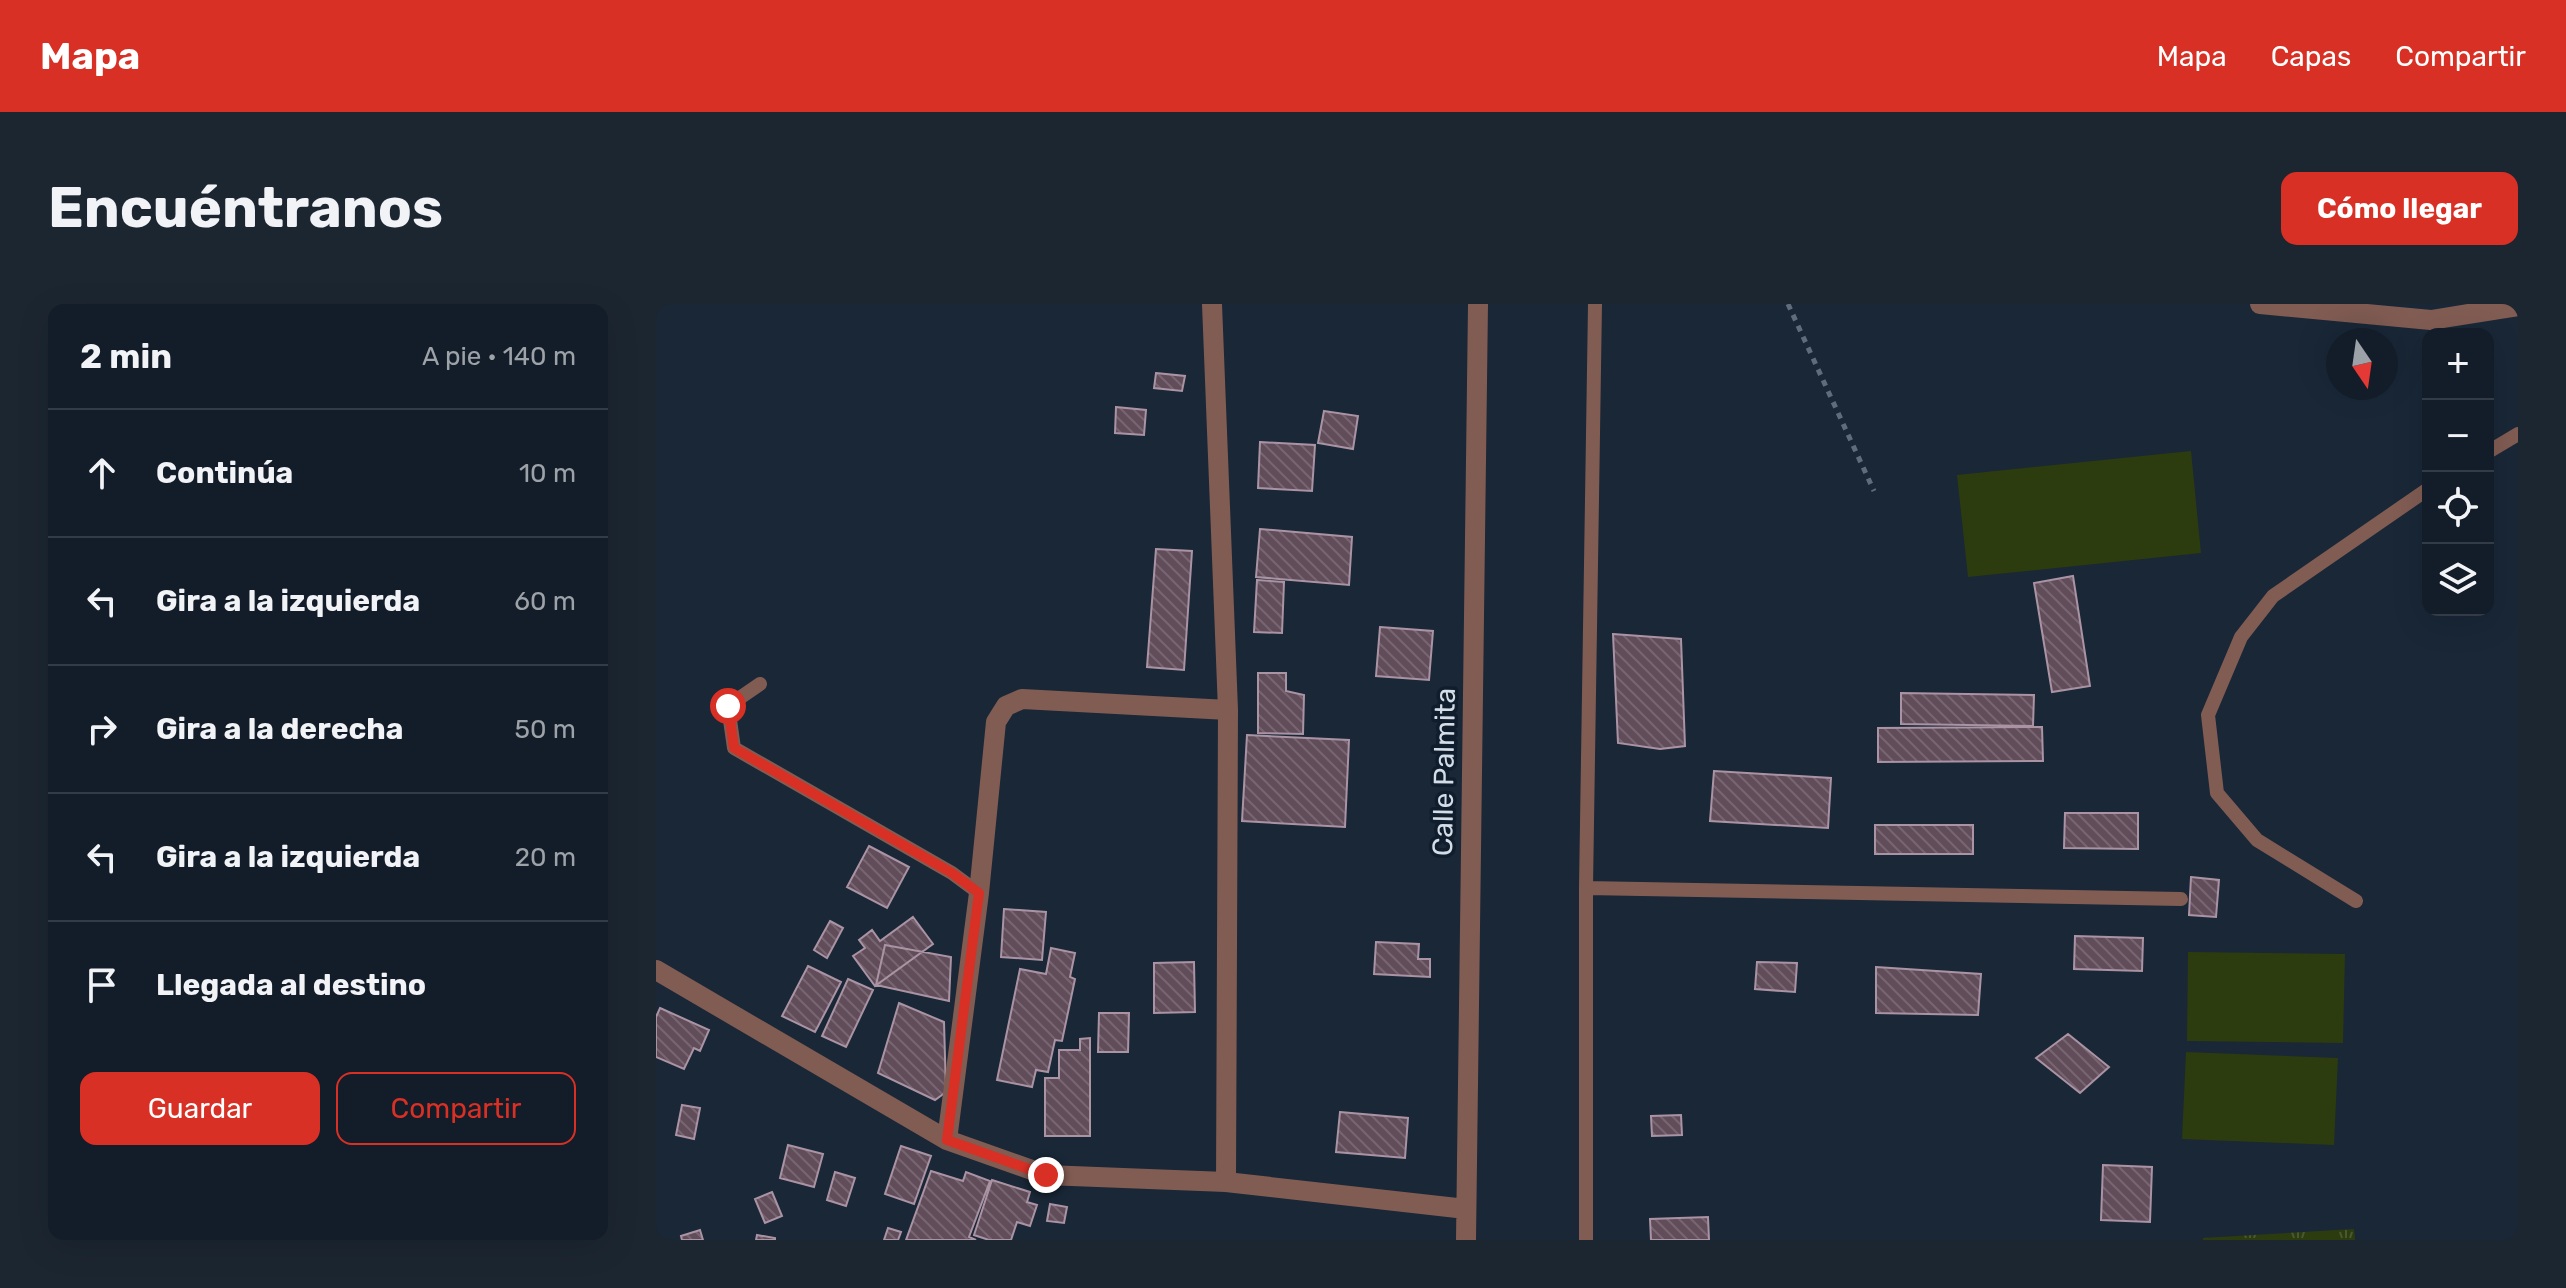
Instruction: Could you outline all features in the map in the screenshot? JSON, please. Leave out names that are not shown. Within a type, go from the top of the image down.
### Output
[{"type":"street","points":[[1212,304],[1228,710],[1226,1182]]},
{"type":"street","name":"Calle Palmita","points":[[1466,1240],[1478,304]]},
{"type":"street","points":[[2260,304],[2431,320],[2518,306]]},
{"type":"street","points":[[947,1140],[979,893],[996,722],[1006,706],[1022,699],[1228,710]]},
{"type":"street","points":[[656,970],[947,1140],[1046,1175],[1226,1182],[1466,1209]]},
{"type":"lane","points":[[1586,1240],[1586,888],[1595,304]]},
{"type":"lane","points":[[2494,448],[2518,434]]},
{"type":"lane","points":[[2356,901],[2257,840],[2217,793],[2208,715],[2241,637],[2273,596],[2422,493]]},
{"type":"lane","points":[[760,684],[728,706],[734,748],[952,873],[979,893]]},
{"type":"lane","points":[[1586,888],[2181,899]]},
{"type":"path","points":[[1788,304],[1874,491]]},
{"type":"green space","points":[[2191,451],[2201,553],[1968,577],[1957,475]]},
{"type":"green space","points":[[2188,952],[2345,954],[2343,1043],[2187,1041]]},
{"type":"green space","points":[[2186,1052],[2338,1058],[2334,1145],[2182,1139]]},
{"type":"green space","points":[[2354,1229],[2355,1240],[2203,1240],[2203,1238]]},
{"type":"building","points":[[1156,373],[1185,376],[1182,391],[1154,388]]},
{"type":"building","points":[[1116,407],[1146,410],[1144,435],[1115,433]]},
{"type":"building","points":[[1324,411],[1358,416],[1353,449],[1318,443]]},
{"type":"building","points":[[1260,442],[1315,445],[1312,491],[1258,488]]},
{"type":"building","points":[[1260,529],[1352,537],[1349,585],[1256,577]]},
{"type":"building","points":[[1156,549],[1192,551],[1184,670],[1147,667]]},
{"type":"building","points":[[2073,576],[2090,686],[2052,692],[2034,583]]},
{"type":"building","points":[[1257,580],[1284,582],[1282,633],[1254,632]]},
{"type":"building","points":[[1380,627],[1433,631],[1429,680],[1376,676]]},
{"type":"building","points":[[1613,634],[1681,639],[1685,746],[1660,749],[1618,743]]},
{"type":"building","points":[[1258,673],[1286,673],[1286,691],[1304,695],[1303,734],[1258,733]]},
{"type":"building","points":[[1901,693],[2034,695],[2033,726],[1901,724]]},
{"type":"building","points":[[2042,727],[2043,761],[1878,762],[1878,728]]},
{"type":"building","points":[[1247,735],[1349,740],[1345,827],[1242,821]]},
{"type":"building","points":[[1714,771],[1831,778],[1828,828],[1710,821]]},
{"type":"building","points":[[2065,813],[2138,813],[2138,849],[2064,848]]},
{"type":"building","points":[[1875,825],[1973,825],[1973,854],[1875,854]]},
{"type":"building","points":[[869,846],[909,867],[887,908],[847,887]]},
{"type":"building","points":[[2191,877],[2219,880],[2216,917],[2189,915]]},
{"type":"building","points":[[1004,909],[1046,912],[1042,960],[1001,957]]},
{"type":"building","points":[[913,917],[933,944],[875,986],[853,956],[865,948],[859,940],[872,930],[880,941]]},
{"type":"building","points":[[830,921],[843,928],[827,958],[814,950]]},
{"type":"building","points":[[2075,936],[2143,938],[2142,971],[2074,969]]},
{"type":"building","points":[[1376,942],[1419,944],[1418,959],[1430,959],[1430,977],[1374,974]]},
{"type":"building","points":[[885,945],[951,957],[949,1001],[876,985]]},
{"type":"building","points":[[1051,948],[1075,953],[1070,977],[1075,979],[1062,1041],[1055,1040],[1048,1072],[1036,1070],[1032,1087],[997,1080],[1020,969],[1046,974]]},
{"type":"building","points":[[1194,962],[1195,1012],[1154,1013],[1154,963]]},
{"type":"building","points":[[1757,962],[1797,963],[1795,992],[1755,989]]},
{"type":"building","points":[[808,966],[841,982],[815,1032],[782,1016]]},
{"type":"building","points":[[1876,967],[1981,974],[1978,1015],[1876,1013]]},
{"type":"building","points":[[848,979],[873,990],[846,1047],[822,1036]]},
{"type":"building","points":[[899,1003],[944,1022],[946,1092],[935,1100],[878,1073]]},
{"type":"building","points":[[660,1008],[709,1030],[700,1051],[694,1048],[684,1069],[656,1057],[656,1017]]},
{"type":"building","points":[[1099,1013],[1129,1013],[1128,1052],[1098,1052]]},
{"type":"building","points":[[2068,1034],[2109,1067],[2080,1093],[2036,1058]]},
{"type":"building","points":[[1090,1038],[1090,1136],[1045,1136],[1045,1078],[1059,1078],[1059,1050],[1080,1050],[1080,1039]]},
{"type":"building","points":[[682,1105],[700,1108],[694,1139],[676,1135]]},
{"type":"building","points":[[1340,1112],[1408,1118],[1405,1158],[1336,1152]]},
{"type":"building","points":[[1681,1115],[1682,1135],[1652,1136],[1651,1116]]},
{"type":"building","points":[[788,1145],[823,1154],[814,1187],[780,1178]]},
{"type":"building","points":[[901,1146],[931,1156],[914,1204],[885,1194]]},
{"type":"building","points":[[2103,1165],[2152,1167],[2150,1222],[2101,1220]]},
{"type":"building","points":[[931,1171],[963,1181],[966,1172],[990,1181],[969,1237],[976,1240],[906,1240]]},
{"type":"building","points":[[835,1172],[855,1178],[846,1206],[827,1200]]},
{"type":"building","points":[[992,1180],[1030,1192],[1027,1202],[1037,1205],[1030,1226],[1017,1222],[1011,1240],[989,1240],[974,1235]]},
{"type":"building","points":[[772,1192],[782,1216],[765,1223],[755,1199]]},
{"type":"building","points":[[1050,1204],[1067,1207],[1064,1223],[1047,1221]]},
{"type":"building","points":[[1708,1217],[1709,1240],[1651,1240],[1650,1219]]},
{"type":"building","points":[[888,1228],[901,1232],[898,1240],[884,1240]]},
{"type":"building","points":[[700,1230],[703,1240],[682,1240],[681,1236]]},
{"type":"building","points":[[757,1235],[775,1238],[775,1240],[756,1240]]},
{"type":"route","points":[[728,706],[734,748],[952,873],[979,893],[947,1140],[1046,1175]]}]
